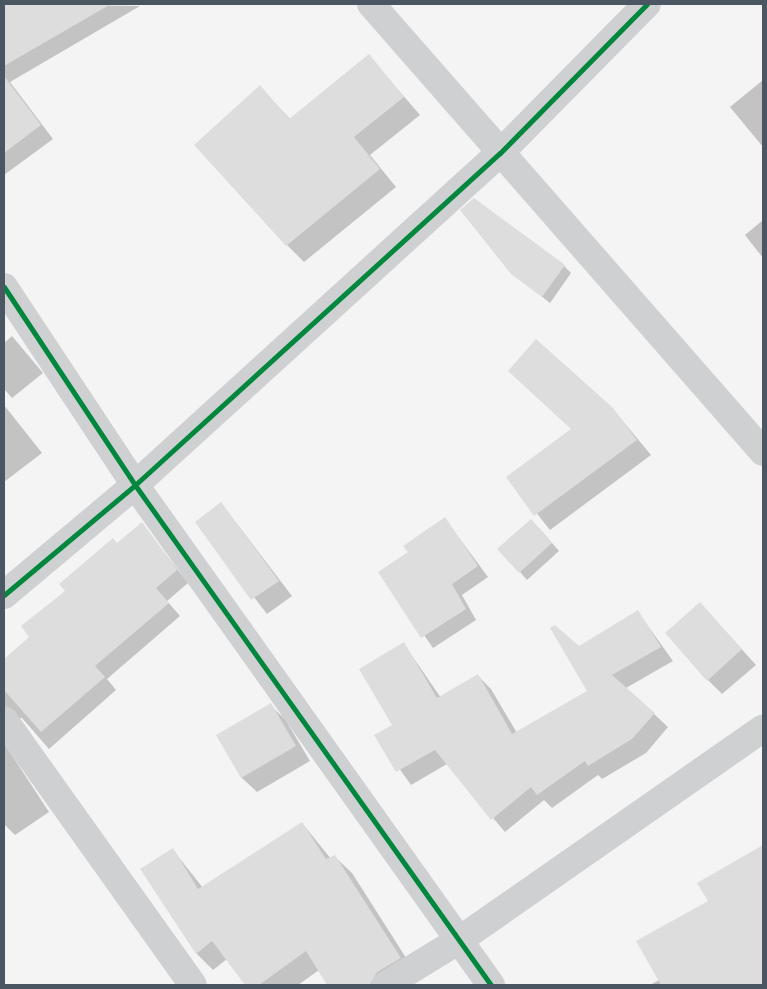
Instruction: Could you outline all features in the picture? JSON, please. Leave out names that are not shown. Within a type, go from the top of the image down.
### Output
[{"type":"street","points":[[371,4],[763,452]]},
{"type":"street","points":[[4,595],[135,485],[500,152],[646,4]]},
{"type":"street","points":[[4,287],[135,485],[461,939],[491,985]]},
{"type":"street","points":[[4,720],[193,985]]},
{"type":"street","points":[[386,985],[461,939],[763,728]]},
{"type":"building","points":[[4,4],[111,4],[4,66]]},
{"type":"building","points":[[369,54],[404,97],[354,137],[380,169],[286,246],[194,145],[260,85],[289,119]]},
{"type":"building","points":[[4,76],[41,125],[4,153]]},
{"type":"building","points":[[474,198],[565,265],[542,297],[511,274],[460,210]]},
{"type":"building","points":[[536,339],[613,408],[637,440],[534,516],[506,477],[571,429],[508,371]]},
{"type":"building","points":[[221,502],[279,581],[251,600],[195,522]]},
{"type":"building","points":[[445,517],[478,566],[452,584],[466,609],[421,638],[378,572],[408,552],[403,546]]},
{"type":"building","points":[[531,519],[552,543],[519,573],[497,549]]},
{"type":"building","points":[[142,522],[177,570],[156,588],[169,603],[95,666],[105,677],[41,732],[4,690],[4,659],[29,637],[21,626],[65,591],[59,584],[113,538],[117,543]]},
{"type":"building","points":[[700,602],[742,649],[707,681],[665,633]]},
{"type":"building","points":[[638,610],[661,647],[612,675],[655,713],[632,739],[588,766],[585,761],[537,795],[531,787],[491,820],[435,750],[396,772],[374,735],[392,725],[359,669],[404,642],[437,698],[478,674],[512,734],[587,691],[550,628],[555,625],[579,646]]},
{"type":"building","points":[[271,703],[296,746],[241,778],[216,735]]},
{"type":"building","points":[[302,822],[326,859],[335,855],[401,958],[377,972],[370,985],[327,985],[306,951],[259,985],[245,985],[212,941],[196,954],[140,869],[173,848],[198,889]]},
{"type":"building","points":[[763,845],[763,985],[661,985],[636,941],[708,901],[697,883]]},
{"type":"cycle path","points":[[4,595],[135,485],[500,153],[647,4]]},
{"type":"cycle path","points":[[4,287],[135,485],[491,985]]}]
